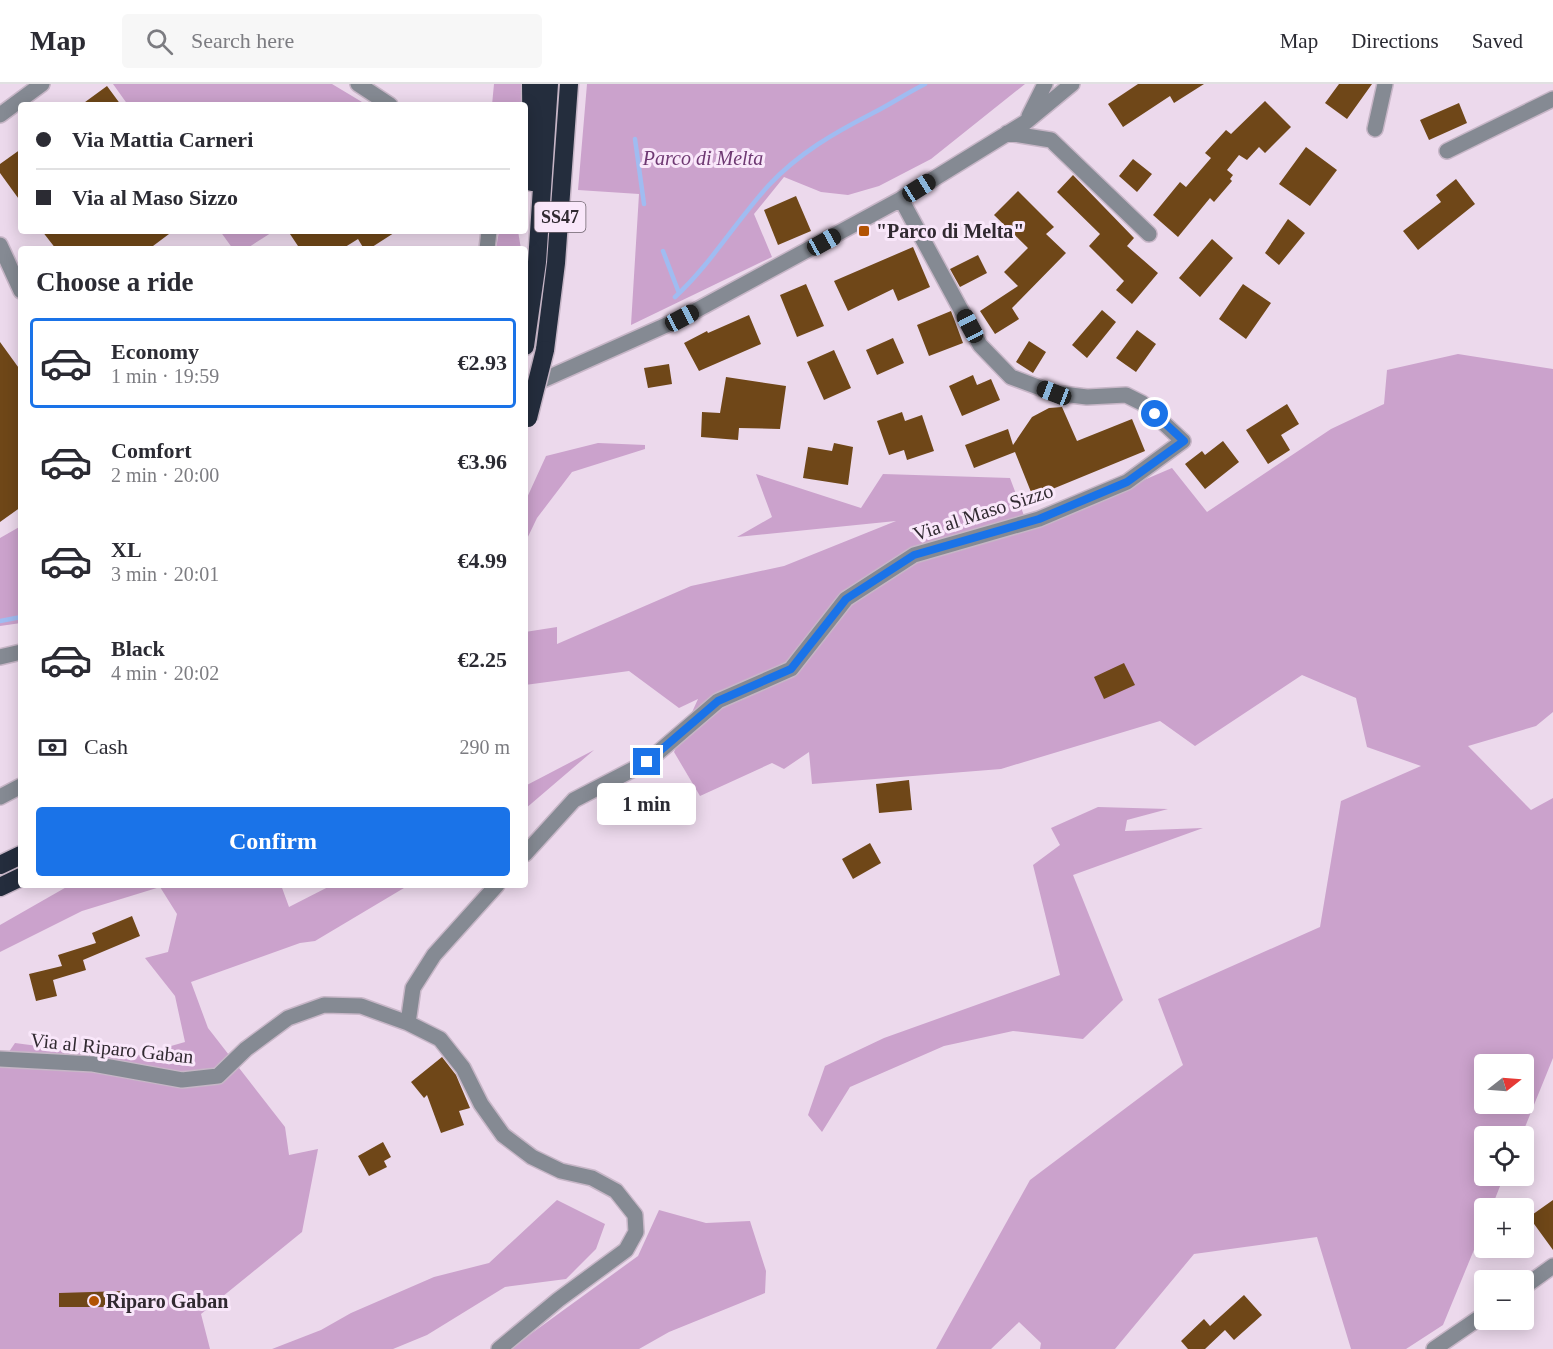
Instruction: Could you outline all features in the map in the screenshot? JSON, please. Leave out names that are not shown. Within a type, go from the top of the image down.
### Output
[{"type":"highway","points":[[531,84],[530,139],[537,262]]},
{"type":"highway","name":"SS47","points":[[528,325],[537,262],[549,84]]},
{"type":"highway","name":"SS47","points":[[528,414],[545,350],[556,263],[569,84]]},
{"type":"highway","points":[[0,865],[18,856]]},
{"type":"highway","points":[[0,886],[18,878]]},
{"type":"street","points":[[0,115],[42,84]]},
{"type":"street","points":[[358,84],[385,102]]},
{"type":"street","points":[[1026,122],[1045,84]]},
{"type":"street","points":[[528,387],[682,318],[901,199],[1026,122],[1072,84]]},
{"type":"street","points":[[1375,129],[1385,84]]},
{"type":"street","points":[[1447,151],[1553,99]]},
{"type":"street","points":[[1007,133],[1051,140],[1149,234]]},
{"type":"street","name":"Via al Maso Sizzo","points":[[528,851],[573,800],[647,762],[718,701],[791,669],[846,599],[914,555],[1039,519],[1116,487],[1127,482],[1184,441],[1142,403],[1125,395],[1087,397],[1054,393],[1011,377],[980,345],[901,199]]},
{"type":"street","points":[[0,245],[18,284]]},
{"type":"street","points":[[0,657],[18,653]]},
{"type":"street","points":[[0,797],[18,788]]},
{"type":"street","points":[[408,1023],[413,988],[434,955],[494,888]]},
{"type":"street","name":"Via al Riparo Gaban","points":[[0,1059],[93,1064],[182,1080],[218,1076],[246,1049],[288,1017],[324,1005],[361,1006],[408,1023],[440,1040],[463,1068],[481,1104],[503,1135],[532,1157],[561,1171],[591,1178],[616,1191],[635,1215],[636,1232],[626,1250],[558,1300],[500,1349]]},
{"type":"street","points":[[1534,1280],[1553,1266]]},
{"type":"street","points":[[1434,1349],[1474,1322]]},
{"type":"green space","points":[[113,84],[332,84],[362,102],[126,102]]},
{"type":"green space","points":[[494,84],[522,84],[521,102],[492,102]]},
{"type":"green space","name":"Parco di Melta","points":[[587,84],[1025,84],[931,159],[879,186],[848,195],[821,192],[784,177],[754,214],[772,257],[631,325],[639,194],[578,190]]},
{"type":"green space","points":[[222,234],[269,234],[251,246],[231,246]]},
{"type":"green space","points":[[498,234],[518,234],[520,246],[496,246]]},
{"type":"green space","points":[[1458,354],[1553,369],[1553,712],[1536,726],[1468,746],[1531,810],[1553,798],[1553,1058],[1534,1105],[1534,1054],[1474,1054],[1474,1114],[1530,1114],[1525,1126],[1474,1126],[1474,1186],[1500,1186],[1495,1198],[1474,1198],[1474,1250],[1443,1325],[1406,1349],[1351,1349],[1317,1237],[1194,1254],[1115,1349],[1040,1349],[1041,1343],[1019,1322],[991,1349],[936,1349],[1030,1180],[1183,1065],[1158,999],[1320,927],[1341,801],[1421,766],[1367,747],[1356,698],[1302,675],[1195,746],[1160,721],[1001,769],[812,784],[809,752],[784,769],[772,763],[700,796],[674,752],[698,699],[679,708],[629,671],[528,685],[528,632],[557,627],[557,644],[691,586],[784,566],[896,521],[737,537],[772,517],[756,474],[861,508],[883,474],[1010,478],[1029,529],[1172,468],[1207,512],[1331,429],[1384,404],[1387,370]]},
{"type":"green space","points":[[598,443],[645,445],[645,449],[572,472],[537,518],[528,537],[528,495],[546,456]]},
{"type":"green space","points":[[18,528],[18,623],[0,626],[0,538]]},
{"type":"green space","points":[[594,750],[528,806],[528,784]]},
{"type":"green space","points":[[1098,807],[1168,809],[1127,820],[1125,831],[1203,828],[1073,875],[1123,1000],[1083,1039],[1013,1031],[944,1046],[850,1087],[822,1132],[808,1115],[825,1066],[884,1038],[1060,975],[1033,865],[1060,845],[1051,828]]},
{"type":"green space","points":[[65,888],[157,888],[82,911],[0,952],[0,925]]},
{"type":"green space","points":[[161,888],[282,888],[289,907],[326,888],[404,888],[315,941],[300,943],[191,982],[208,1028],[285,1127],[289,1155],[318,1149],[302,1232],[201,1314],[210,1349],[0,1349],[0,1065],[15,1043],[129,1058],[185,1042],[175,996],[145,958],[168,952],[177,914]]},
{"type":"green space","points":[[557,1200],[605,1224],[596,1249],[566,1279],[505,1287],[427,1335],[393,1349],[272,1349],[321,1330],[351,1313],[434,1277],[489,1263]]},
{"type":"green space","points":[[659,1210],[706,1223],[750,1221],[766,1271],[765,1293],[669,1332],[639,1349],[510,1349],[638,1256]]},
{"type":"building","points":[[1138,84],[1204,84],[1174,103],[1170,96],[1123,127],[1108,104]]},
{"type":"building","points":[[1339,84],[1372,84],[1347,119],[1325,103]]},
{"type":"building","points":[[107,86],[119,102],[85,102]]},
{"type":"building","points":[[1265,101],[1291,127],[1265,153],[1259,147],[1247,160],[1239,155],[1227,170],[1233,175],[1230,179],[1232,181],[1214,202],[1210,198],[1178,237],[1153,215],[1180,182],[1186,187],[1211,158],[1205,153],[1226,130],[1231,134]]},
{"type":"building","points":[[1459,103],[1467,123],[1429,140],[1420,120]]},
{"type":"building","points":[[1306,147],[1337,170],[1310,206],[1279,184]]},
{"type":"building","points":[[18,151],[18,198],[0,173],[0,164]]},
{"type":"building","points":[[1133,159],[1152,174],[1137,192],[1119,176]]},
{"type":"building","points":[[1073,175],[1134,238],[1127,246],[1158,273],[1132,304],[1116,290],[1124,281],[1089,246],[1100,234],[1057,192]]},
{"type":"building","points":[[1456,179],[1475,204],[1418,250],[1403,231],[1441,202],[1436,195]]},
{"type":"building","points":[[1018,191],[1054,227],[1046,234],[1066,253],[1012,308],[1019,319],[995,334],[980,311],[1018,286],[1004,272],[1028,248],[994,215]]},
{"type":"building","points":[[796,196],[811,231],[778,245],[764,210]]},
{"type":"building","points":[[1288,219],[1305,233],[1279,265],[1265,253]]},
{"type":"building","points":[[44,234],[169,234],[153,246],[54,246]]},
{"type":"building","points":[[290,234],[392,234],[374,246],[362,246],[358,239],[347,246],[298,246]]},
{"type":"building","points":[[1212,239],[1233,258],[1200,297],[1179,278]]},
{"type":"building","points":[[913,247],[930,287],[898,301],[893,289],[848,311],[834,281]]},
{"type":"building","points":[[978,255],[987,273],[960,287],[950,269]]},
{"type":"building","points":[[806,284],[824,326],[797,337],[780,295]]},
{"type":"building","points":[[1243,284],[1271,303],[1246,339],[1219,319]]},
{"type":"building","points":[[1102,310],[1116,322],[1087,358],[1072,345]]},
{"type":"building","points":[[951,311],[963,343],[929,356],[917,325]]},
{"type":"building","points":[[749,315],[761,344],[699,371],[684,343],[707,331],[708,333]]},
{"type":"building","points":[[1137,330],[1156,344],[1136,372],[1116,358]]},
{"type":"building","points":[[893,338],[904,363],[877,375],[866,350]]},
{"type":"building","points":[[1029,341],[1046,352],[1033,373],[1016,362]]},
{"type":"building","points":[[0,342],[18,367],[18,509],[0,522]]},
{"type":"building","points":[[834,350],[851,388],[824,400],[807,362]]},
{"type":"building","points":[[669,364],[672,384],[648,388],[644,368]]},
{"type":"building","points":[[973,375],[977,385],[991,379],[1000,400],[962,416],[949,386]]},
{"type":"building","points":[[726,377],[786,386],[780,429],[739,428],[738,440],[701,437],[702,412],[720,413]]},
{"type":"building","points":[[1287,404],[1299,424],[1281,435],[1290,450],[1268,464],[1246,430]]},
{"type":"building","points":[[1062,407],[1077,441],[1132,419],[1145,451],[1033,497],[1015,452],[974,468],[965,445],[1008,429],[1013,445],[1032,417],[1049,408]]},
{"type":"building","points":[[902,412],[905,421],[922,415],[934,451],[907,460],[904,450],[889,455],[877,421]]},
{"type":"building","points":[[1223,441],[1239,462],[1205,489],[1185,464],[1202,451],[1205,455]]},
{"type":"building","points":[[834,443],[853,447],[848,485],[803,478],[808,447],[832,451]]},
{"type":"building","points":[[1124,663],[1135,685],[1104,699],[1094,677]]},
{"type":"building","points":[[909,780],[912,810],[879,813],[876,784]]},
{"type":"building","points":[[870,843],[881,863],[853,879],[842,859]]},
{"type":"building","points":[[132,916],[140,936],[83,960],[86,970],[53,980],[57,996],[36,1001],[29,974],[62,966],[58,955],[96,943],[92,933]]},
{"type":"building","points":[[442,1057],[456,1075],[470,1108],[459,1111],[464,1125],[441,1133],[427,1095],[424,1098],[411,1082]]},
{"type":"building","points":[[383,1142],[391,1157],[384,1161],[387,1167],[369,1176],[358,1156]]},
{"type":"building","points":[[1553,1200],[1553,1250],[1534,1224],[1534,1213]]},
{"type":"building","points":[[124,1291],[125,1307],[59,1307],[59,1293]]},
{"type":"building","points":[[1244,1295],[1262,1315],[1234,1340],[1225,1330],[1205,1349],[1188,1349],[1181,1341],[1204,1319],[1210,1326]]},
{"type":"waterway","points":[[675,297],[700,271],[769,185],[792,163],[831,136],[925,84]]},
{"type":"waterway","points":[[635,139],[644,204]]},
{"type":"waterway","points":[[663,251],[679,293]]},
{"type":"waterway","points":[[0,621],[18,618]]},
{"type":"place","name":"\"Parco di Melta\"","points":[[864,231]]},
{"type":"place","name":"Riparo Gaban","points":[[94,1301]]},
{"type":"route","points":[[647,762],[718,701],[791,669],[846,599],[914,555],[1039,519],[1127,482],[1184,441],[1155,414]]}]
